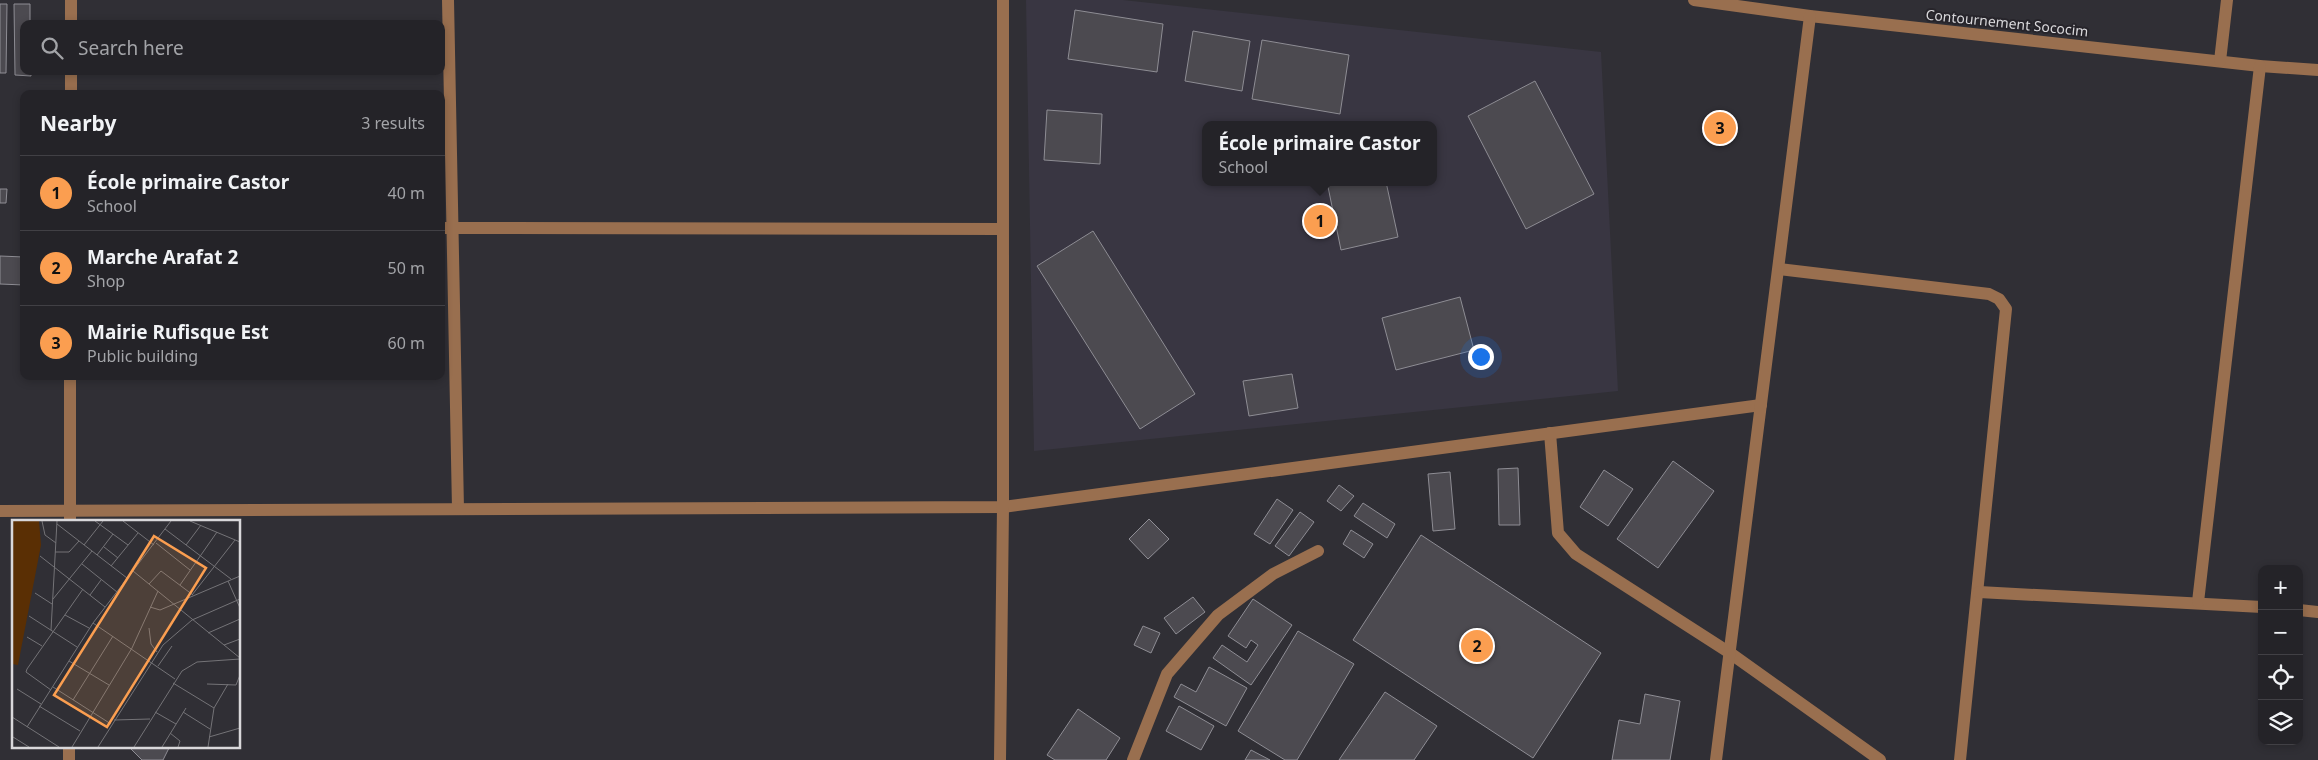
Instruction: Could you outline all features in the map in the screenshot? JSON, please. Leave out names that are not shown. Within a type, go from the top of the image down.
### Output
[{"type":"street","points":[[71,0],[71,20]]},
{"type":"street","points":[[448,0],[447,228],[458,509]]},
{"type":"street","points":[[1000,760],[1003,0]]},
{"type":"street","name":"Contournement Sococim","points":[[1694,0],[1810,16],[2260,66],[2318,70]]},
{"type":"street","points":[[2220,61],[2227,0]]},
{"type":"street","points":[[1716,760],[1810,16]]},
{"type":"street","points":[[2198,602],[2260,66]]},
{"type":"street","points":[[71,75],[71,90]]},
{"type":"street","points":[[447,228],[1002,229]]},
{"type":"street","points":[[1779,269],[1989,294],[1999,299],[2006,309],[1979,592],[1960,760]]},
{"type":"street","points":[[70,380],[70,516]]},
{"type":"street","points":[[0,511],[70,516],[458,509],[1002,507],[1761,405]]},
{"type":"street","points":[[1550,433],[1558,533],[1576,554],[1730,653],[1880,760]]},
{"type":"street","points":[[1133,760],[1167,674],[1218,615],[1273,574],[1318,551]]},
{"type":"street","points":[[1979,592],[2198,602],[2258,607]]},
{"type":"street","points":[[2303,610],[2318,612]]},
{"type":"shaded area","points":[[1026,0],[1123,0],[1601,52],[1618,391],[1034,451]]},
{"type":"building","points":[[0,4],[7,4],[6,73],[0,73]]},
{"type":"building","points":[[14,4],[30,4],[30,20],[20,20],[20,75],[31,76],[15,75]]},
{"type":"building","points":[[1075,10],[1163,24],[1157,72],[1068,59]]},
{"type":"building","points":[[1193,31],[1250,41],[1242,91],[1185,81]]},
{"type":"building","points":[[1262,40],[1349,55],[1340,114],[1252,99]]},
{"type":"building","points":[[1535,81],[1594,194],[1526,229],[1468,116]]},
{"type":"building","points":[[1047,110],[1102,114],[1100,164],[1044,160]]},
{"type":"building","points":[[1328,186],[1387,186],[1398,237],[1341,250]]},
{"type":"building","points":[[0,189],[7,189],[6,203],[0,203]]},
{"type":"building","points":[[1093,231],[1195,394],[1140,429],[1037,266]]},
{"type":"building","points":[[0,256],[20,257],[20,285],[0,284]]},
{"type":"building","points":[[1460,297],[1474,350],[1396,370],[1382,318]]},
{"type":"building","points":[[1292,374],[1298,408],[1249,416],[1243,381]]},
{"type":"building","points":[[1673,461],[1714,491],[1658,568],[1617,539]]},
{"type":"building","points":[[1518,468],[1520,525],[1499,525],[1498,469]]},
{"type":"building","points":[[1604,470],[1633,489],[1608,526],[1580,507]]},
{"type":"building","points":[[1450,472],[1455,529],[1433,531],[1428,474]]},
{"type":"building","points":[[1339,485],[1354,496],[1341,511],[1327,501]]},
{"type":"building","points":[[1277,499],[1293,510],[1270,544],[1254,534]]},
{"type":"building","points":[[1363,503],[1395,524],[1387,538],[1354,516]]},
{"type":"building","points":[[1300,512],[1314,522],[1289,556],[1275,546]]},
{"type":"building","points":[[1149,519],[1169,539],[1148,559],[1129,539]]},
{"type":"building","points":[[1351,530],[1373,544],[1364,558],[1343,544]]},
{"type":"building","points":[[1421,535],[1601,653],[1533,758],[1353,640]]},
{"type":"building","points":[[1193,597],[1205,612],[1176,634],[1164,618]]},
{"type":"building","points":[[1253,599],[1292,625],[1251,685],[1213,658],[1222,645],[1247,662],[1258,645],[1251,640],[1246,648],[1228,636]]},
{"type":"building","points":[[1143,626],[1160,633],[1151,653],[1134,645]]},
{"type":"building","points":[[1298,631],[1354,664],[1297,760],[1285,760],[1238,731]]},
{"type":"building","points":[[1209,667],[1247,688],[1226,726],[1174,697],[1181,684],[1196,692]]},
{"type":"building","points":[[1385,692],[1437,726],[1414,760],[1339,760]]},
{"type":"building","points":[[1645,694],[1680,701],[1670,760],[1612,760],[1619,720],[1640,724]]},
{"type":"building","points":[[1179,706],[1214,726],[1201,750],[1166,731]]},
{"type":"building","points":[[1078,709],[1120,738],[1106,760],[1055,760],[1047,755]]},
{"type":"building","points":[[130,748],[169,748],[163,760],[142,760]]},
{"type":"building","points":[[1251,750],[1270,760],[1245,760]]},
{"type":"place","name":"Mairie Rufisque Est","points":[[1720,128]]},
{"type":"place","name":"École primaire Castor","points":[[1320,221]]},
{"type":"place","name":"Marche Arafat 2","points":[[1477,646]]}]
